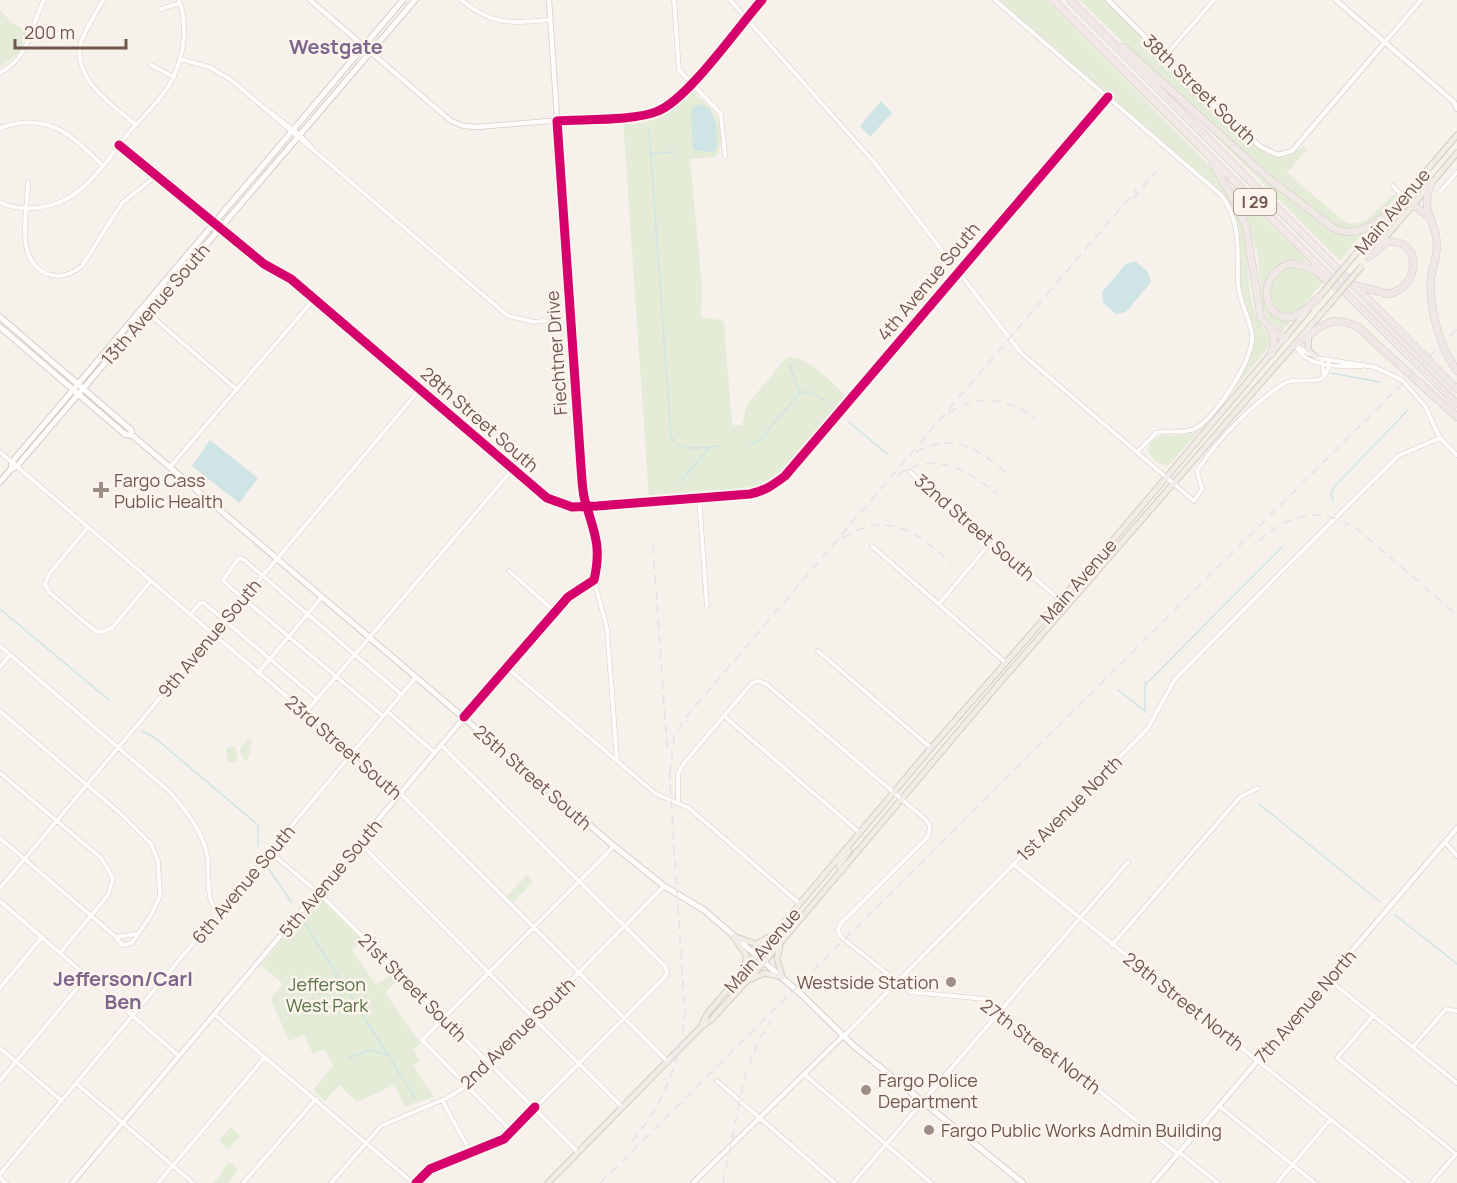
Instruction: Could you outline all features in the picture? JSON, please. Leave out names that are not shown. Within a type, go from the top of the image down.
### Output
[{"type":"highway","name":"I 29","points":[[1053,0],[1457,404]]},
{"type":"highway","name":"I 29","points":[[1070,0],[1457,389]]},
{"type":"highway","points":[[1083,13],[1268,177],[1332,227],[1344,232],[1365,230],[1395,208]]},
{"type":"highway","points":[[1207,155],[1236,204],[1246,227],[1261,318],[1272,330],[1285,338]]},
{"type":"highway","points":[[1430,220],[1425,196],[1431,184]]},
{"type":"highway","points":[[1413,205],[1425,212],[1436,232],[1438,248],[1431,277],[1434,318],[1438,334],[1457,371]]},
{"type":"highway","points":[[1354,285],[1389,294],[1404,286],[1411,276],[1410,251],[1400,243],[1386,242],[1369,257]]},
{"type":"highway","points":[[1320,296],[1296,316],[1284,317],[1274,311],[1270,305],[1267,287],[1277,269],[1291,263],[1298,263],[1313,269],[1365,310]]},
{"type":"highway","points":[[1295,345],[1330,321],[1344,320],[1358,327],[1457,417]]},
{"type":"highway","points":[[1271,354],[1272,330]]},
{"type":"main road","name":"13th Avenue South","points":[[0,482],[75,386],[403,0]]},
{"type":"main road","name":"13th Avenue South","points":[[13,466],[148,313],[415,0]]},
{"type":"main road","name":"Main Avenue","points":[[700,1028],[706,1014],[758,956],[931,748],[1167,478],[1457,135]]},
{"type":"main road","name":"Main Avenue","points":[[548,1183],[747,982],[901,798],[1313,325],[1457,153]]},
{"type":"main road","points":[[1404,198],[1413,205]]},
{"type":"main road","name":"25th Street South","points":[[0,317],[75,386],[78,394],[126,435],[132,435]]},
{"type":"main road","points":[[1313,325],[1308,337],[1308,350],[1321,360]]},
{"type":"main road","name":"25th Street South","points":[[0,327],[75,386],[83,388],[131,430],[132,435],[169,468],[614,846],[664,886],[704,910],[765,961],[843,1036],[1022,1183]]},
{"type":"main road","points":[[1285,338],[1295,345]]},
{"type":"main road","points":[[986,699],[985,693],[1001,668]]},
{"type":"main road","points":[[842,871],[839,865],[865,827]]},
{"type":"main road","points":[[734,936],[759,944],[786,922]]},
{"type":"main road","points":[[734,936],[746,955],[747,963],[744,971]]},
{"type":"main road","points":[[747,982],[764,973],[782,977],[777,954],[784,939]]},
{"type":"street","points":[[0,73],[23,54],[33,20],[44,0]]},
{"type":"street","points":[[103,0],[81,42],[81,63],[95,89],[136,125]]},
{"type":"street","points":[[310,0],[452,121],[464,126],[656,112],[677,99],[762,0]]},
{"type":"street","points":[[461,0],[479,14],[497,22],[549,20]]},
{"type":"street","name":"Fiechtner Drive","points":[[549,0],[581,467],[587,506],[597,537],[599,557],[594,580]]},
{"type":"street","points":[[674,0],[678,66],[681,74],[712,101],[721,114],[725,156]]},
{"type":"street","points":[[730,0],[748,16],[865,151],[1005,333],[1036,367],[1194,501],[1202,489],[1197,471],[1246,415],[1285,383],[1314,382],[1324,375],[1328,362]]},
{"type":"street","points":[[994,0],[1221,195],[1231,210],[1236,225],[1239,294],[1252,332],[1249,352],[1234,383],[1202,424],[1184,432],[1156,433],[1138,452]]},
{"type":"street","name":"38th Street South","points":[[1108,0],[1220,111],[1270,153],[1287,154],[1298,144],[1385,42]]},
{"type":"street","points":[[1165,56],[1214,0]]},
{"type":"street","points":[[1336,0],[1456,103],[1457,109]]},
{"type":"street","points":[[1385,42],[1421,0]]},
{"type":"street","points":[[0,202],[28,209],[50,207],[72,198],[103,166],[174,77],[180,59],[184,24],[180,1],[161,9]]},
{"type":"street","points":[[180,59],[219,71],[508,316],[534,322],[570,318]]},
{"type":"street","points":[[151,65],[174,77]]},
{"type":"street","name":"4th Avenue South","points":[[773,486],[785,476],[1108,97]]},
{"type":"street","points":[[0,128],[30,121],[56,126],[103,166]]},
{"type":"street","name":"28th Street South","points":[[119,145],[264,264],[291,279],[315,298],[547,498],[572,507],[750,494],[773,486]]},
{"type":"street","points":[[1440,192],[1457,172]]},
{"type":"street","points":[[28,182],[26,244],[30,261],[50,275],[67,275],[87,260],[122,203],[156,176]]},
{"type":"street","points":[[1393,186],[1404,198]]},
{"type":"street","points":[[169,468],[315,298]]},
{"type":"street","points":[[142,308],[237,390]]},
{"type":"street","points":[[1295,345],[1298,351],[1311,361],[1321,360]]},
{"type":"street","points":[[1295,345],[1321,360],[1368,366],[1392,374],[1406,384],[1425,406],[1440,438],[1457,454]]},
{"type":"street","points":[[1321,360],[1324,375]]},
{"type":"street","name":"9th Avenue South","points":[[0,888],[276,557],[420,390]]},
{"type":"street","name":"1st Avenue North","points":[[693,1183],[843,1036],[1148,728],[1175,679],[1280,573],[1398,456],[1440,438]]},
{"type":"street","name":"23rd Street South","points":[[0,452],[86,529],[151,581],[401,794],[668,1063]]},
{"type":"street","points":[[305,713],[513,469]]},
{"type":"street","name":"32nd Street South","points":[[910,472],[1067,606]]},
{"type":"street","points":[[699,498],[707,606]]},
{"type":"street","points":[[86,529],[49,574],[46,586],[49,592],[85,622],[100,632],[112,628],[151,581]]},
{"type":"street","points":[[939,604],[992,542]]},
{"type":"street","points":[[872,546],[1006,663]]},
{"type":"street","points":[[383,716],[243,598],[223,580],[223,576],[240,558],[401,694]]},
{"type":"street","points":[[508,571],[554,611]]},
{"type":"street","points":[[594,580],[607,628],[616,760]]},
{"type":"street","name":"5th Avenue South","points":[[72,1183],[554,611],[568,597],[594,580]]},
{"type":"street","points":[[258,674],[322,597]]},
{"type":"street","points":[[190,615],[200,603],[204,603],[317,699]]},
{"type":"street","points":[[0,646],[171,793],[195,823],[207,854],[210,901],[219,913]]},
{"type":"street","points":[[818,651],[931,748]]},
{"type":"street","points":[[0,667],[10,655]]},
{"type":"street","points":[[506,667],[656,794],[689,808],[801,904]]},
{"type":"street","name":"6th Avenue South","points":[[0,1176],[416,677]]},
{"type":"street","points":[[678,802],[680,768],[751,684],[761,681],[901,798]]},
{"type":"street","points":[[0,711],[142,833],[155,854],[161,879],[160,896],[151,915],[129,946],[122,945],[116,937],[0,838]]},
{"type":"street","points":[[387,711],[435,753]]},
{"type":"street","points":[[724,716],[860,833]]},
{"type":"street","points":[[215,1015],[415,1183],[427,1171],[498,1143],[512,1132],[625,1018],[667,972],[665,966],[441,745]]},
{"type":"street","points":[[0,773],[100,858],[111,871],[113,886],[60,953]]},
{"type":"street","points":[[1112,945],[1240,797],[1258,788]]},
{"type":"street","name":"27th Street North","points":[[901,798],[930,826],[928,837],[840,924],[838,930],[845,940],[896,981],[916,993],[980,998],[1000,1010],[1218,1183]]},
{"type":"street","name":"7th Avenue North","points":[[1153,1183],[1457,828]]},
{"type":"street","points":[[1445,842],[1457,856]]},
{"type":"street","points":[[360,843],[623,1108]]},
{"type":"street","points":[[512,1132],[422,1041],[614,846]]},
{"type":"street","name":"21st Street South","points":[[270,852],[318,893],[578,1152]]},
{"type":"street","points":[[853,1183],[1128,862]]},
{"type":"street","name":"29th Street North","points":[[1013,864],[1410,1183]]},
{"type":"street","name":"2nd Avenue South","points":[[331,1183],[366,1142],[385,1124],[442,1100],[467,1086],[664,886]]},
{"type":"street","points":[[0,901],[180,1056]]},
{"type":"street","points":[[116,937],[136,934]]},
{"type":"street","points":[[0,988],[42,938]]},
{"type":"street","points":[[0,1080],[87,976]]},
{"type":"street","points":[[1328,979],[1457,1083]]},
{"type":"street","points":[[1413,1047],[1438,1016],[1450,1008],[1457,1011]]},
{"type":"street","points":[[1373,1016],[1337,1058],[1456,1153],[1431,1183]]},
{"type":"street","points":[[0,1048],[62,1101]]},
{"type":"street","points":[[158,1183],[265,1057]]},
{"type":"street","points":[[804,1074],[931,1183]]},
{"type":"street","points":[[717,1081],[835,1183]]},
{"type":"street","points":[[76,1084],[193,1183]]},
{"type":"street","points":[[243,1183],[316,1099]]},
{"type":"street","points":[[442,1100],[471,1153]]},
{"type":"street","points":[[1219,1106],[1315,1183]]},
{"type":"street","points":[[1277,1183],[1331,1119]]},
{"type":"street","points":[[0,1176],[6,1183]]},
{"type":"green space","points":[[999,0],[1047,0],[1200,156],[1229,195],[1243,228],[1252,302],[1261,325],[1269,336],[1268,347],[1230,395],[1247,366],[1255,336],[1243,298],[1238,230],[1230,204],[1222,192]]},
{"type":"green space","points":[[1079,0],[1105,0],[1220,114],[1266,154],[1285,158],[1304,146],[1307,149],[1287,173],[1345,222],[1353,224],[1366,220],[1395,194],[1397,196],[1376,218],[1363,227],[1349,230],[1335,225],[1268,172],[1204,116]]},
{"type":"green space","points":[[0,10],[11,22],[27,31],[19,52],[0,68]]},
{"type":"green space","points":[[691,90],[713,111],[721,128],[720,147],[715,157],[690,159],[702,287],[701,317],[720,320],[724,323],[732,425],[742,426],[747,405],[786,358],[802,360],[811,365],[847,396],[779,477],[761,488],[649,498],[623,120],[660,112],[676,103]]},
{"type":"green space","points":[[1206,126],[1347,235],[1363,233],[1340,261]]},
{"type":"green space","points":[[1229,184],[1308,261],[1282,264],[1269,275],[1268,290],[1276,317],[1291,321],[1282,331],[1270,321],[1263,309],[1257,251],[1247,222]]},
{"type":"green space","points":[[1294,265],[1307,268],[1325,280],[1303,306],[1290,316],[1273,305],[1270,291],[1277,276]]},
{"type":"green space","points":[[1211,419],[1168,465],[1155,461],[1148,449],[1156,438],[1195,432]]},
{"type":"green space","points":[[248,739],[253,742],[249,746],[251,749],[247,761],[241,755],[240,748]]},
{"type":"green space","points":[[235,746],[238,761],[228,763],[226,748]]},
{"type":"green space","points":[[527,875],[533,882],[513,902],[507,896]]},
{"type":"green space","name":"Jefferson West Park","points":[[318,896],[362,940],[352,950],[376,985],[391,975],[397,980],[385,993],[421,1044],[413,1049],[420,1060],[413,1066],[434,1097],[405,1107],[394,1085],[357,1102],[339,1085],[325,1101],[313,1090],[333,1066],[325,1049],[313,1054],[304,1035],[289,1041],[271,999],[283,984],[261,965]]},
{"type":"green space","points":[[231,1127],[240,1136],[229,1149],[219,1141]]},
{"type":"green space","points":[[228,1163],[232,1163],[238,1171],[228,1183],[214,1183]]},
{"type":"shaded area","points":[[881,101],[892,113],[870,137],[860,126]]},
{"type":"shaded area","points":[[699,104],[710,109],[716,124],[717,147],[713,152],[693,150],[691,108]]},
{"type":"shaded area","points":[[1135,261],[1148,272],[1151,282],[1126,312],[1116,314],[1103,303],[1102,292],[1126,264]]},
{"type":"shaded area","points":[[210,440],[258,478],[239,503],[192,466]]},
{"type":"waterway","points":[[649,130],[671,436],[674,442],[685,447],[720,446]]},
{"type":"waterway","points":[[651,154],[674,152]]},
{"type":"waterway","points":[[793,364],[790,367],[800,393]]},
{"type":"waterway","points":[[1331,373],[1380,382]]},
{"type":"waterway","points":[[751,444],[759,441],[796,397],[803,392],[812,392],[825,401]]},
{"type":"waterway","points":[[1333,501],[1331,493],[1334,487],[1408,410]]},
{"type":"waterway","points":[[849,422],[887,454]]},
{"type":"waterway","points":[[679,483],[710,447]]},
{"type":"waterway","points":[[1145,685],[1283,546]]},
{"type":"waterway","points":[[0,609],[109,700]]},
{"type":"waterway","points":[[1145,682],[1145,711]]},
{"type":"waterway","points":[[1118,690],[1146,712]]},
{"type":"waterway","points":[[142,731],[155,738],[258,825],[258,846]]},
{"type":"waterway","points":[[1259,804],[1380,902]]},
{"type":"waterway","points":[[269,869],[292,903]]},
{"type":"waterway","points":[[1395,915],[1457,964]]},
{"type":"waterway","points":[[305,924],[415,1098]]},
{"type":"waterway","points":[[349,1058],[370,1050],[387,1055]]},
{"type":"railway","points":[[1133,199],[1156,171]]},
{"type":"railway","points":[[670,774],[674,737],[686,717],[1136,190]]},
{"type":"railway","points":[[600,1183],[1457,329]]},
{"type":"railway","points":[[949,413],[971,403],[993,401],[1015,406],[1036,419]]},
{"type":"railway","points":[[916,452],[941,443],[953,443],[975,450],[1006,473]]},
{"type":"railway","points":[[898,475],[911,468],[937,463],[962,470],[997,494]]},
{"type":"railway","points":[[1259,541],[1296,518],[1321,515],[1334,518],[1361,532],[1457,615]]},
{"type":"railway","points":[[843,538],[874,525],[901,528],[926,542],[951,563]]},
{"type":"railway","points":[[653,545],[667,747]]},
{"type":"railway","points":[[632,1141],[653,1113],[668,1083],[679,1051],[685,1016],[669,768]]},
{"type":"railway","points":[[723,1183],[745,1075],[759,1040],[771,1021]]},
{"type":"cycle path","points":[[464,717],[568,597],[594,580],[596,568],[596,539],[582,484],[557,121],[636,116],[658,111],[670,104],[698,78],[762,0]]},
{"type":"cycle path","points":[[119,145],[264,264],[291,279],[547,498],[572,507],[597,506],[750,494],[769,487],[785,476],[1108,97]]},
{"type":"cycle path","points":[[416,1183],[430,1169],[504,1139],[535,1107]]},
{"type":"place","name":"Fargo Cass Public Health","points":[[101,490]]},
{"type":"place","name":"Westside Station","points":[[951,982]]},
{"type":"place","name":"Fargo Police Department","points":[[866,1090]]},
{"type":"place","name":"Fargo Public Works Admin Building","points":[[929,1130]]},
{"type":"district","name":"Westgate","points":[[336,46]]},
{"type":"district","name":"Jefferson/Carl Ben","points":[[123,990]]}]
